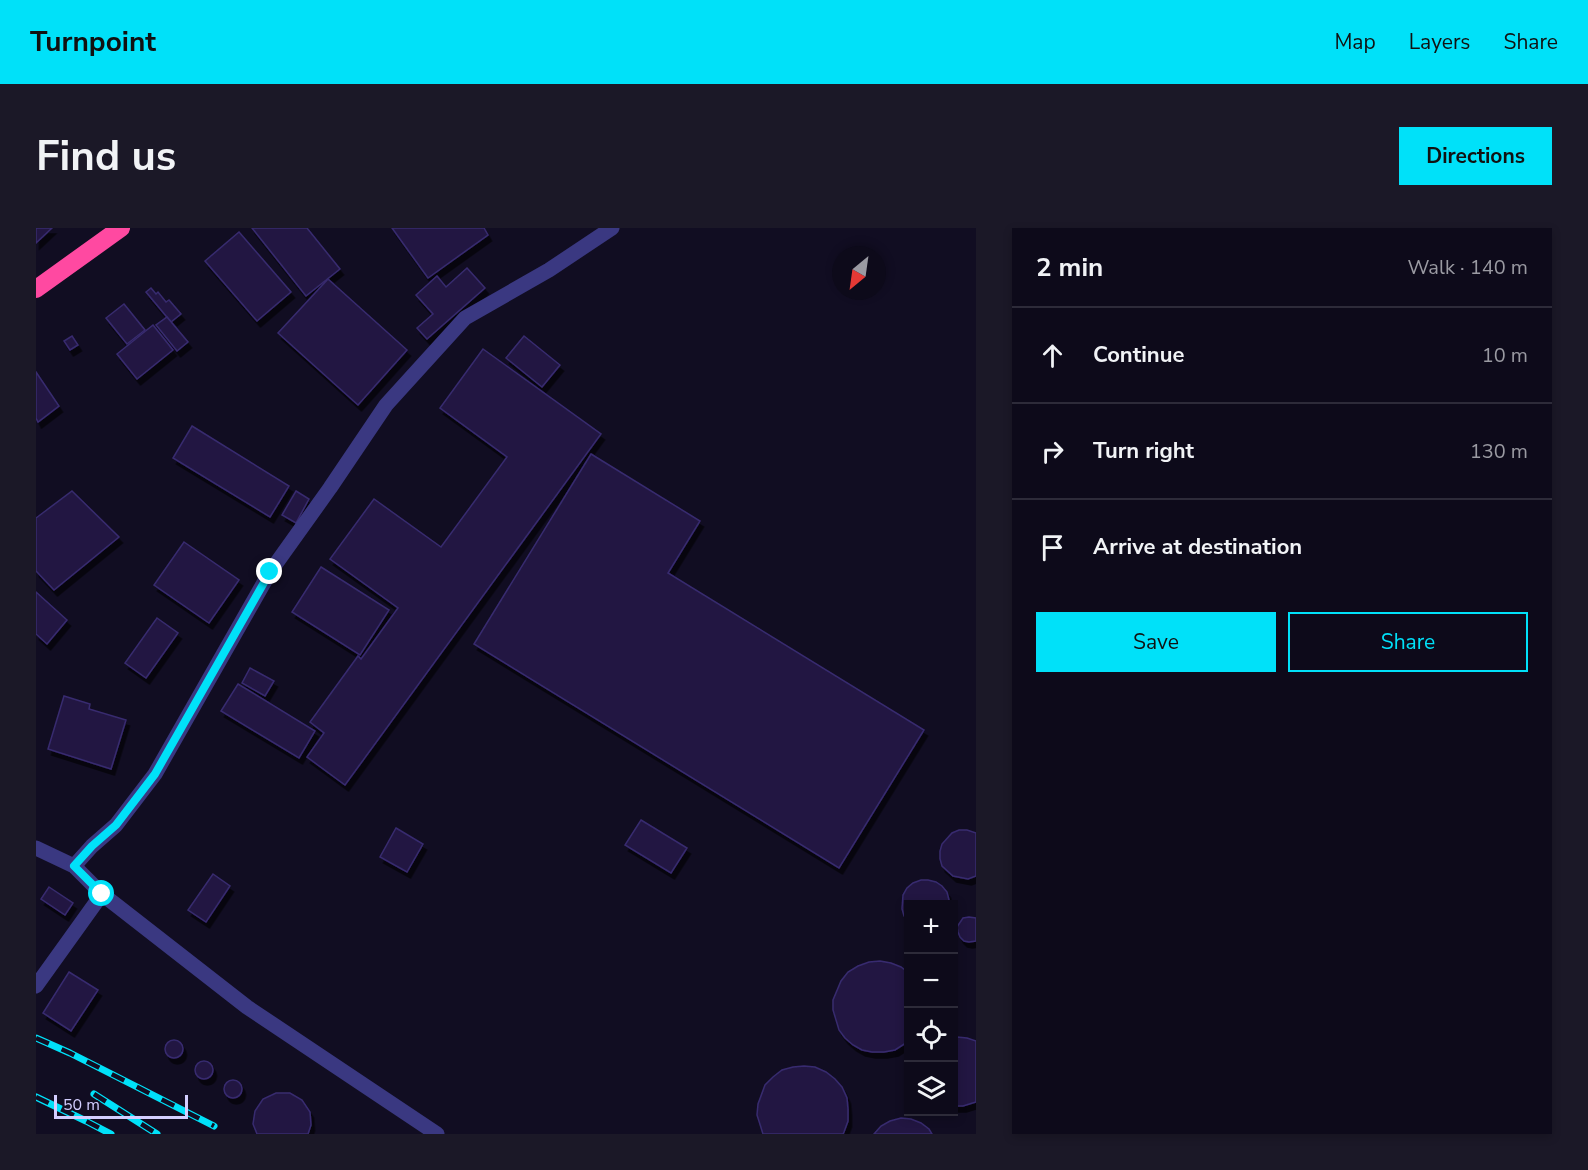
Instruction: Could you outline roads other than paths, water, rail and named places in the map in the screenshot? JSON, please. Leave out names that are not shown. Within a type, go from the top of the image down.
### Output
[{"type":"highway","points":[[36,289],[121,228]]},
{"type":"lane","points":[[74,866],[116,825],[155,774],[270,572],[386,405],[465,318],[549,270],[612,228]]},
{"type":"lane","points":[[36,848],[74,866],[102,894],[247,1007],[436,1134]]},
{"type":"lane","points":[[36,986],[102,894]]},
{"type":"railway","points":[[36,1038],[214,1126]]},
{"type":"railway","points":[[94,1094],[157,1134]]},
{"type":"railway","points":[[36,1097],[111,1134]]}]
